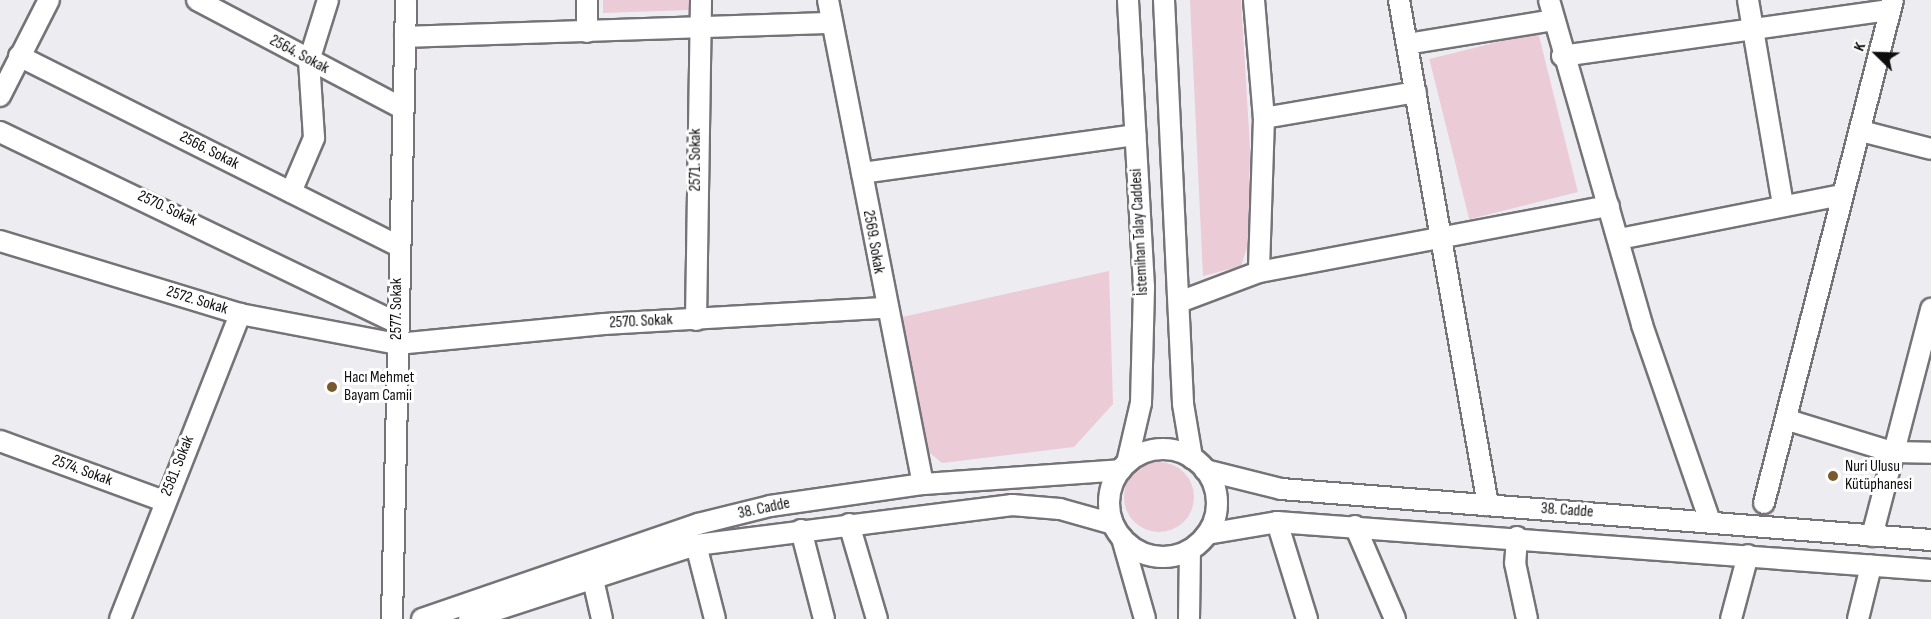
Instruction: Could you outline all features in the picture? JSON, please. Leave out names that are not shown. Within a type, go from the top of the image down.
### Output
[{"type":"street","points":[[0,96],[49,0]]},
{"type":"street","name":"2564. Sokak","points":[[197,0],[402,108]]},
{"type":"street","points":[[291,192],[314,138],[309,61],[328,0]]},
{"type":"street","name":"2577. Sokak","points":[[392,619],[396,323],[406,0]]},
{"type":"street","points":[[587,0],[587,32]]},
{"type":"street","name":"2571. Sokak","points":[[696,320],[696,75],[701,0]]},
{"type":"street","name":"2569. Sokak","points":[[828,0],[862,173],[884,308],[923,484]]},
{"type":"street","name":"İstemihan Talay Caddesi","points":[[1124,466],[1141,403],[1144,287],[1128,0]]},
{"type":"street","points":[[1117,531],[1161,557],[1190,550],[1207,534],[1216,506],[1199,464],[1183,404],[1164,0]]},
{"type":"street","points":[[1254,0],[1264,118],[1259,272]]},
{"type":"street","points":[[1399,0],[1445,237],[1488,505]]},
{"type":"street","points":[[1549,0],[1562,56],[1710,521]]},
{"type":"street","points":[[1748,0],[1783,205]]},
{"type":"street","points":[[1562,56],[1753,29],[1891,5],[1788,420],[1764,503]]},
{"type":"street","points":[[1407,44],[1552,20]]},
{"type":"street","points":[[405,37],[832,23]]},
{"type":"street","name":"2566. Sokak","points":[[19,56],[398,246]]},
{"type":"street","points":[[1264,118],[1416,92]]},
{"type":"street","points":[[1861,131],[1931,149]]},
{"type":"street","name":"2570. Sokak","points":[[0,132],[396,323]]},
{"type":"street","points":[[862,173],[1135,135]]},
{"type":"street","points":[[1619,239],[1842,195]]},
{"type":"street","points":[[1179,302],[1259,272],[1609,206]]},
{"type":"street","name":"2572. Sokak","points":[[0,241],[240,315],[397,344]]},
{"type":"street","name":"2570. Sokak","points":[[397,344],[696,320],[884,308]]},
{"type":"street","points":[[1872,536],[1931,309]]},
{"type":"street","name":"2581. Sokak","points":[[120,619],[164,501],[240,315]]},
{"type":"street","points":[[1788,420],[1892,452],[1931,453]]},
{"type":"street","name":"2574. Sokak","points":[[0,441],[164,501]]},
{"type":"street","points":[[1145,619],[1117,531],[1109,496],[1124,466],[1159,450],[1199,464]]},
{"type":"street","name":"38. Cadde","points":[[1199,464],[1281,489],[1931,540]]},
{"type":"street","name":"38. Cadde","points":[[422,619],[699,524],[770,506],[923,484],[1124,466]]},
{"type":"street","name":"38. Cadde","points":[[480,617],[592,575],[696,545],[801,530],[1012,505],[1060,509],[1117,531]]},
{"type":"street","points":[[1277,522],[1307,619]]},
{"type":"street","name":"38. Cadde","points":[[1207,534],[1277,522],[1517,537],[1931,570]]},
{"type":"street","points":[[849,524],[877,619]]},
{"type":"street","points":[[1354,526],[1395,619]]},
{"type":"street","points":[[801,530],[824,619]]},
{"type":"street","points":[[1517,537],[1515,563],[1527,619]]},
{"type":"street","points":[[696,545],[716,619]]},
{"type":"street","points":[[1189,619],[1190,550]]},
{"type":"street","points":[[1731,619],[1748,555]]},
{"type":"street","points":[[1858,619],[1871,566]]},
{"type":"street","points":[[592,575],[602,619]]},
{"type":"shaded area","points":[[603,0],[689,0],[689,10],[603,13]]},
{"type":"shaded area","points":[[1190,0],[1241,0],[1250,148],[1248,244],[1241,266],[1203,276]]},
{"type":"shaded area","points":[[1538,32],[1578,192],[1469,219],[1429,59]]},
{"type":"shaded area","points":[[1109,271],[1113,404],[1074,447],[942,463],[924,448],[898,318]]},
{"type":"shaded area","points":[[1159,462],[1172,465],[1184,472],[1191,484],[1194,497],[1191,510],[1184,522],[1172,529],[1159,532],[1146,529],[1134,522],[1127,510],[1124,497],[1127,484],[1134,472],[1146,465]]},
{"type":"place","name":"Hacı Mehmet Bayam Camii","points":[[332,387]]},
{"type":"place","name":"Nuri Ulusu Kütüphanesi","points":[[1833,476]]}]
